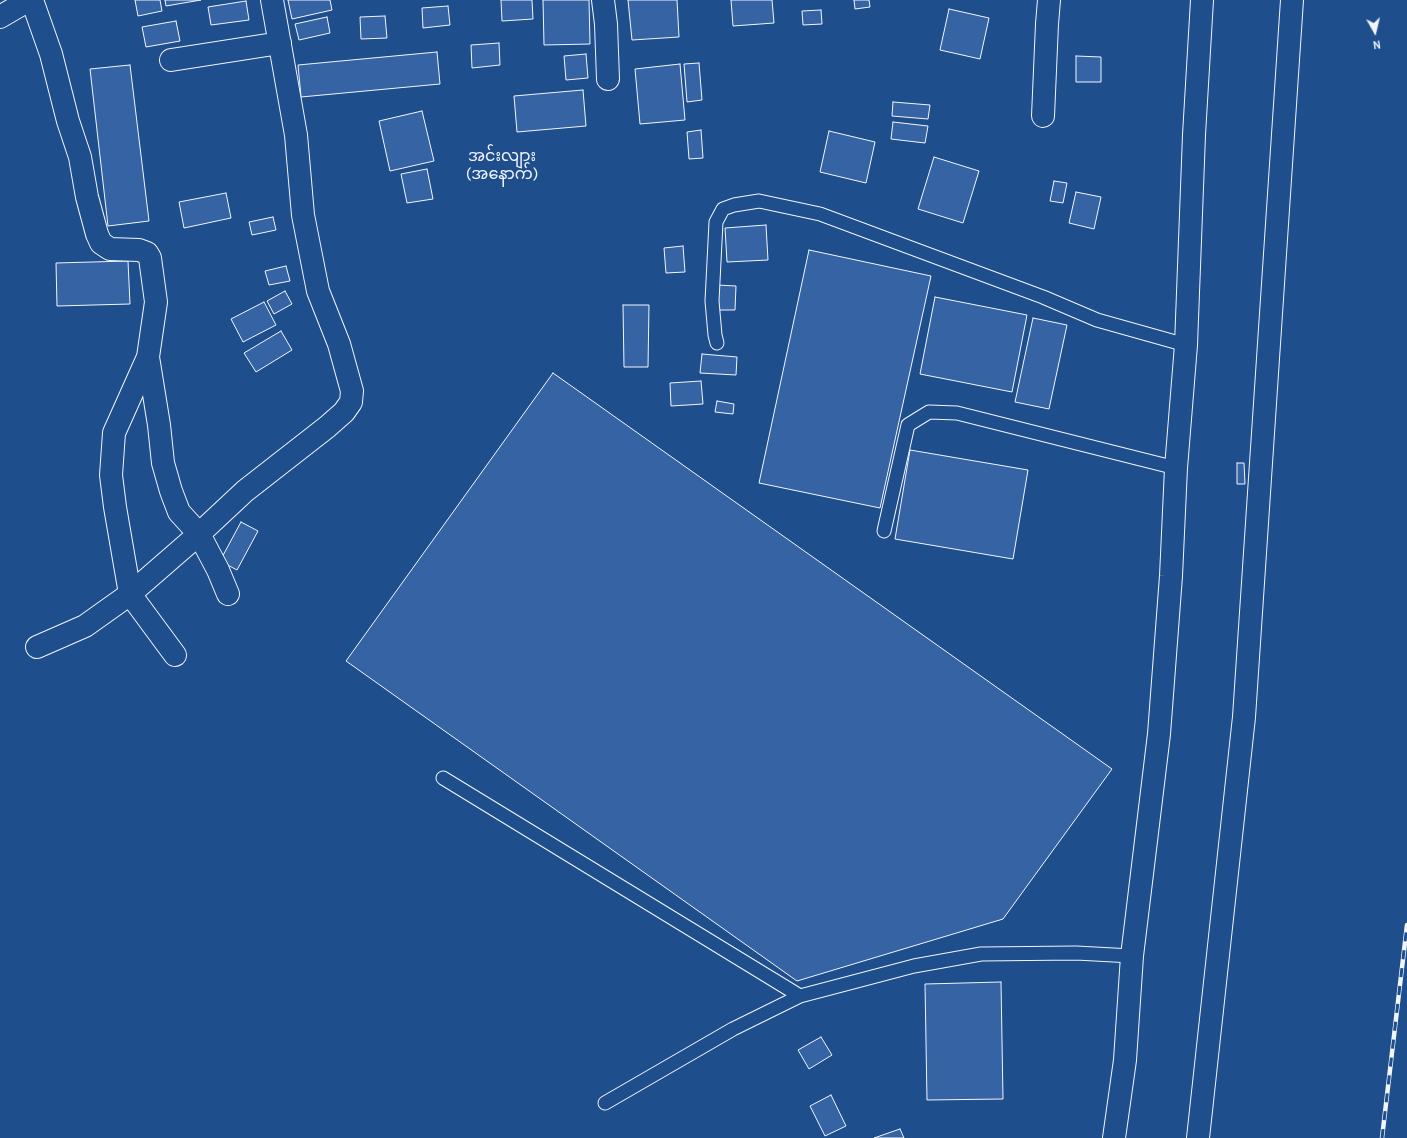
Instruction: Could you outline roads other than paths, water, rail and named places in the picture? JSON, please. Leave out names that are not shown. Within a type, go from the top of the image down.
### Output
[{"type":"main road","points":[[0,17],[29,0]]},
{"type":"main road","points":[[32,0],[51,54],[68,120],[80,157],[86,197],[101,243],[110,248],[139,250],[147,253],[150,258],[156,302],[148,357],[114,433],[112,475],[115,507],[130,594],[175,655]]},
{"type":"main road","points":[[37,647],[85,626],[130,594],[199,534],[245,491],[344,412],[352,397],[352,391],[339,344],[318,291],[303,215],[296,135],[272,0]]},
{"type":"main road","points":[[603,0],[606,24],[608,79]]},
{"type":"main road","points":[[1043,116],[1049,0]]},
{"type":"main road","points":[[1114,1138],[1125,1060],[1132,956],[1159,734],[1171,576],[1176,468],[1186,346],[1194,135],[1202,0]]},
{"type":"main road","points":[[1198,1138],[1244,717],[1292,0]]},
{"type":"main road","points":[[171,60],[280,43]]},
{"type":"main road","points":[[148,357],[159,425],[163,463],[179,512],[199,534],[218,570],[228,594]]},
{"type":"lane","points":[[717,343],[712,301],[716,222],[723,209],[734,205],[759,201],[820,214],[1036,294],[1098,320],[1186,346]]},
{"type":"lane","points":[[884,531],[908,425],[929,412],[957,412],[1176,468]]},
{"type":"lane","points":[[443,778],[800,996]]},
{"type":"lane","points":[[605,1103],[734,1029],[800,996],[914,966],[981,954],[1076,953],[1132,956]]},
{"type":"railway","points":[[1382,1138],[1407,925]]},
{"type":"district","name":"အင်းလျား (အနောက်)","points":[[502,165]]}]
